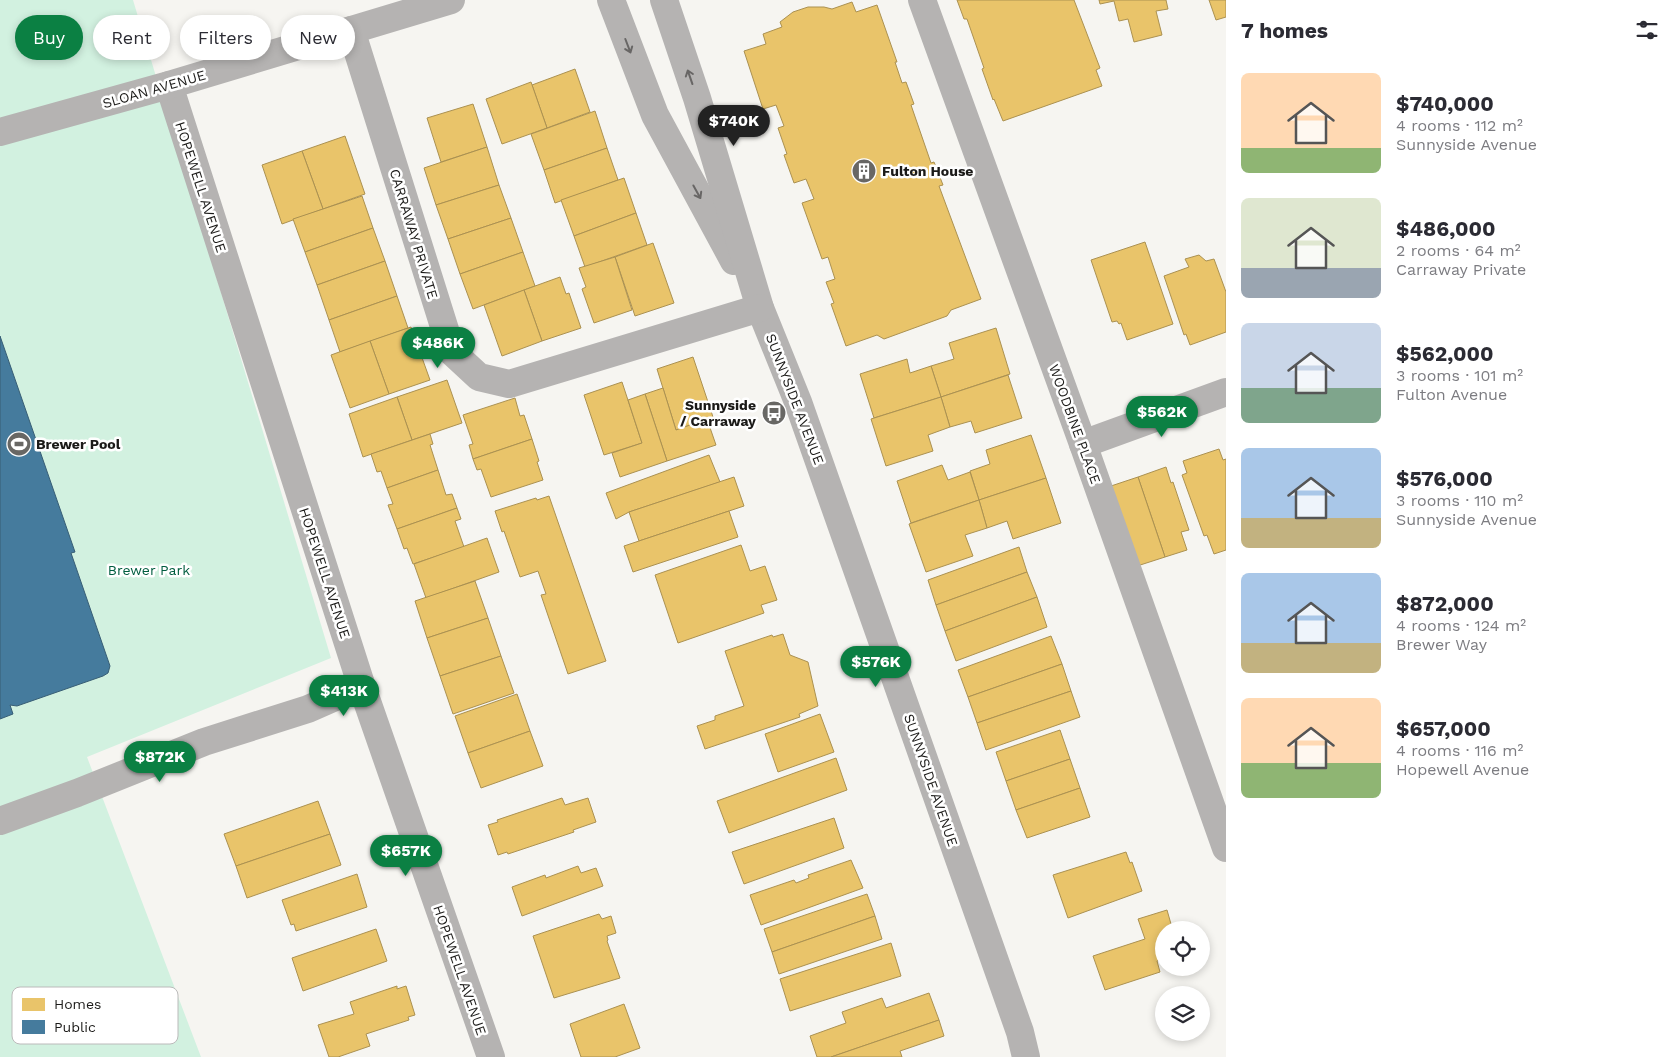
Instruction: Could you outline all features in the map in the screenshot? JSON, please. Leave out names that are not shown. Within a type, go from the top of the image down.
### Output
[{"type":"street","name":"SLOAN AVENUE","points":[[355,29],[451,0]]},
{"type":"street","name":"SUNNYSIDE AVENUE","points":[[611,0],[655,115],[760,308]]},
{"type":"street","name":"SUNNYSIDE AVENUE","points":[[664,0],[698,98],[760,308],[798,402],[1020,1032],[1026,1057]]},
{"type":"street","name":"WOODBINE PLACE","points":[[922,0],[1083,444],[1226,848]]},
{"type":"street","name":"CARRAWAY PRIVATE","points":[[355,46],[452,352],[479,377],[510,384],[760,308]]},
{"type":"street","name":"SLOAN AVENUE","points":[[0,132],[169,86],[281,51]]},
{"type":"street","name":"HOPEWELL AVENUE","points":[[169,86],[361,684],[490,1057]]},
{"type":"street","points":[[1083,444],[1226,392]]},
{"type":"street","points":[[0,821],[78,793],[204,742],[308,709],[361,684]]},
{"type":"green space","name":"Brewer Park","points":[[0,0],[133,0],[138,15],[93,15],[93,60],[151,60],[331,658],[87,757],[174,987],[12,987],[12,1044],[178,1044],[178,996],[201,1057],[0,1057]]},
{"type":"building: Homes","points":[[957,0],[1074,0],[1100,68],[1096,70],[1102,86],[1003,121],[982,69],[984,68],[967,19],[964,19]]},
{"type":"building: Homes","points":[[1099,0],[1166,0],[1168,9],[1156,11],[1162,35],[1134,42],[1128,19],[1119,21],[1114,1],[1100,4]]},
{"type":"building: Homes","points":[[1209,0],[1226,0],[1226,17],[1216,20]]},
{"type":"building: Homes","name":"Fulton House","points":[[852,2],[856,12],[877,5],[897,62],[895,62],[902,83],[906,82],[914,104],[911,105],[931,163],[934,162],[943,185],[939,186],[981,299],[951,310],[947,316],[884,339],[877,335],[846,346],[831,304],[834,303],[826,282],[835,279],[828,257],[822,259],[802,203],[814,199],[806,179],[794,183],[784,155],[787,154],[778,128],[784,126],[776,105],[763,109],[744,51],[766,44],[763,34],[782,27],[780,22],[793,12],[808,7],[832,9]]},
{"type":"building: Homes","points":[[575,69],[590,112],[547,128],[532,85]]},
{"type":"building: Homes","points":[[531,82],[547,128],[502,144],[486,99]]},
{"type":"building: Homes","points":[[473,104],[487,147],[441,162],[427,118]]},
{"type":"building: Homes","points":[[595,111],[607,148],[544,170],[531,134]]},
{"type":"building: Homes","points":[[345,136],[365,194],[323,209],[302,151]]},
{"type":"building: Homes","points":[[487,147],[499,185],[436,205],[424,168]]},
{"type":"building: Homes","points":[[607,148],[618,180],[555,203],[544,170]]},
{"type":"building: Homes","points":[[302,151],[323,209],[282,224],[262,165]]},
{"type":"building: Homes","points":[[624,178],[636,213],[574,236],[561,200]]},
{"type":"building: Homes","points":[[499,185],[511,218],[448,239],[436,205]]},
{"type":"building: Homes","points":[[362,196],[373,228],[305,252],[293,219]]},
{"type":"building: Homes","points":[[636,213],[647,245],[585,267],[574,236]]},
{"type":"building: Homes","points":[[511,218],[523,252],[460,274],[448,239]]},
{"type":"building: Homes","points":[[373,228],[385,261],[317,285],[305,252]]},
{"type":"building: Homes","points":[[1145,242],[1173,324],[1127,340],[1121,323],[1119,324],[1117,321],[1112,322],[1091,260]]},
{"type":"building: Homes","points":[[653,243],[674,303],[635,316],[615,257]]},
{"type":"building: Homes","points":[[523,252],[535,286],[473,309],[460,274]]},
{"type":"building: Homes","points":[[1199,255],[1206,261],[1214,259],[1226,292],[1226,332],[1190,345],[1186,334],[1184,335],[1164,276],[1189,267],[1185,259]]},
{"type":"building: Homes","points":[[615,257],[632,310],[594,323],[582,289],[586,287],[579,268]]},
{"type":"building: Homes","points":[[385,261],[397,296],[329,320],[317,285]]},
{"type":"building: Homes","points":[[560,277],[566,294],[569,293],[581,328],[542,341],[524,290]]},
{"type":"building: Homes","points":[[524,290],[542,341],[502,356],[484,305]]},
{"type":"building: Homes","points":[[397,296],[408,328],[340,352],[329,320]]},
{"type":"building: Homes","points":[[411,327],[430,380],[389,394],[370,341]]},
{"type":"building: Homes","points":[[996,328],[1010,374],[941,397],[931,366],[954,359],[949,343]]},
{"type":"building: Homes","points":[[370,341],[389,394],[350,408],[331,355]]},
{"type":"building: Homes","points":[[693,357],[713,417],[676,430],[657,369]]},
{"type":"building: Homes","points":[[907,359],[910,373],[931,366],[941,397],[874,418],[860,374]]},
{"type":"building: Homes","points":[[1008,375],[1022,418],[975,433],[971,421],[950,427],[941,397]]},
{"type":"building: Homes","points":[[447,380],[462,423],[412,440],[397,397]]},
{"type":"building: Homes","points":[[622,382],[642,443],[604,455],[584,395]]},
{"type":"building: Homes","points":[[663,388],[676,430],[707,419],[716,445],[667,461],[645,394]]},
{"type":"building: Homes","points":[[645,394],[667,461],[620,477],[612,453],[642,443],[628,400]]},
{"type":"building: Homes","points":[[397,397],[412,440],[363,457],[349,414]]},
{"type":"building: Homes","points":[[941,397],[950,427],[928,435],[933,451],[886,466],[871,419]]},
{"type":"building: Homes","points":[[515,398],[520,416],[524,415],[532,439],[473,459],[469,445],[473,444],[463,415]]},
{"type":"building: Homes","points":[[430,434],[433,444],[430,445],[438,470],[387,488],[381,471],[377,472],[371,454]]},
{"type":"building: Homes","points":[[1031,435],[1046,478],[979,500],[970,471],[990,464],[986,450]]},
{"type":"building: Homes","points":[[532,439],[543,480],[491,497],[481,469],[477,470],[473,459]]},
{"type":"building: Homes","points":[[1219,449],[1223,460],[1226,459],[1226,550],[1214,554],[1207,535],[1204,536],[1182,475],[1187,473],[1183,461]]},
{"type":"building: Homes","points":[[709,455],[720,482],[629,512],[616,519],[606,493]]},
{"type":"building: Homes","points":[[942,465],[948,480],[970,472],[979,500],[911,523],[897,481]]},
{"type":"building: Homes","points":[[1166,467],[1189,530],[1181,532],[1187,550],[1165,557],[1138,477]]},
{"type":"building: Homes","points":[[438,470],[446,495],[452,494],[457,508],[397,529],[388,505],[393,504],[387,488]]},
{"type":"building: Homes","points":[[734,477],[744,506],[639,541],[629,512]]},
{"type":"building: Homes","points":[[1138,477],[1165,557],[1134,567],[1108,487]]},
{"type":"building: Homes","points":[[1046,478],[1061,523],[1013,539],[1007,521],[987,528],[979,500]]},
{"type":"building: Homes","points":[[549,496],[606,661],[568,674],[541,595],[546,594],[538,571],[520,577],[495,511],[536,498],[537,500]]},
{"type":"building: Homes","points":[[979,500],[987,528],[965,535],[973,556],[926,572],[909,524]]},
{"type":"building: Homes","points":[[457,508],[461,519],[455,521],[464,547],[413,564],[407,548],[404,549],[397,529]]},
{"type":"building: Homes","points":[[729,511],[738,537],[633,572],[624,546]]},
{"type":"building: Homes","points":[[487,538],[499,572],[426,598],[414,564]]},
{"type":"building: Homes","points":[[741,545],[750,571],[765,566],[777,600],[761,605],[764,613],[678,643],[655,575]]},
{"type":"building: Homes","points":[[1019,547],[1027,572],[936,605],[928,580]]},
{"type":"building: Homes","points":[[1027,572],[1037,597],[945,631],[936,605]]},
{"type":"building: Homes","points":[[475,581],[488,618],[427,638],[415,601]]},
{"type":"building: Homes","points":[[1037,597],[1047,627],[956,661],[945,631]]},
{"type":"building: Homes","points":[[488,618],[501,656],[440,676],[427,638]]},
{"type":"building: Homes","points":[[783,634],[790,655],[808,662],[818,706],[799,714],[800,717],[705,749],[697,726],[715,720],[715,716],[744,706],[725,651],[772,635],[773,637]]},
{"type":"building: Homes","points":[[1051,636],[1062,664],[968,697],[958,670]]},
{"type":"building: Homes","points":[[501,656],[514,693],[453,714],[440,676]]},
{"type":"building: Homes","points":[[1062,664],[1071,691],[977,723],[968,697]]},
{"type":"building: Homes","points":[[1071,691],[1080,717],[986,750],[977,723]]},
{"type":"building: Homes","points":[[517,694],[530,731],[468,753],[455,716]]},
{"type":"building: Homes","points":[[820,714],[834,752],[778,772],[765,734]]},
{"type":"building: Homes","points":[[1060,730],[1070,759],[1006,781],[996,752]]},
{"type":"building: Homes","points":[[530,731],[543,766],[481,788],[468,753]]},
{"type":"building: Homes","points":[[836,758],[847,790],[729,833],[717,801]]},
{"type":"building: Homes","points":[[1070,759],[1080,788],[1016,810],[1006,781]]},
{"type":"building: Homes","points":[[1080,788],[1090,817],[1027,838],[1016,810]]},
{"type":"building: Homes","points":[[562,798],[565,805],[588,798],[596,822],[573,830],[574,832],[508,854],[507,852],[498,855],[488,825],[498,822],[497,820]]},
{"type":"building: Homes","points":[[318,801],[330,834],[236,866],[224,834]]},
{"type":"building: Homes","points":[[834,818],[844,848],[744,884],[732,852]]},
{"type":"building: Homes","points":[[330,834],[341,865],[247,898],[236,866]]},
{"type":"building: Homes","points":[[1126,852],[1130,863],[1132,862],[1142,891],[1068,918],[1053,875]]},
{"type":"building: Homes","points":[[851,860],[863,888],[761,925],[750,895],[794,880],[796,883],[809,878],[808,875]]},
{"type":"building: Homes","points":[[578,866],[581,873],[596,868],[603,886],[522,916],[512,887],[545,875],[546,878]]},
{"type":"building: Homes","points":[[357,874],[367,907],[296,931],[294,924],[291,925],[282,900]]},
{"type":"building: Homes","points":[[867,894],[875,916],[772,952],[764,929]]},
{"type":"building: Homes","points":[[1167,910],[1170,921],[1155,921],[1155,974],[1105,990],[1093,956],[1145,939],[1138,919]]},
{"type":"building: Homes","points":[[599,914],[602,919],[611,916],[616,933],[607,936],[607,941],[620,978],[554,998],[533,936]]},
{"type":"building: Homes","points":[[875,916],[882,939],[779,974],[772,952]]},
{"type":"building: Homes","points":[[376,929],[387,961],[303,991],[292,958]]},
{"type":"building: Homes","points":[[891,943],[901,976],[790,1011],[780,979]]},
{"type":"building: Homes","points":[[397,986],[397,989],[406,986],[415,1015],[408,1017],[409,1020],[366,1034],[370,1046],[338,1057],[329,1057],[318,1025],[354,1014],[350,1002]]},
{"type":"building: Homes","points":[[929,993],[939,1020],[831,1057],[817,1057],[810,1036],[846,1023],[842,1012],[882,998],[886,1008]]},
{"type":"building: Homes","points":[[624,1004],[640,1048],[615,1057],[581,1057],[570,1024]]},
{"type":"building: Homes","points":[[939,1020],[944,1036],[900,1051],[902,1057],[831,1057]]},
{"type":"building: Public","name":"Brewer Pool","points":[[0,336],[75,552],[71,553],[110,666],[108,673],[103,676],[17,706],[10,705],[13,714],[0,719]]},
{"type":"place","name":"Fulton House","points":[[864,171]]},
{"type":"place","name":"Sunnyside / Carraway","points":[[774,413]]},
{"type":"place","name":"Brewer Pool","points":[[19,444]]}]
